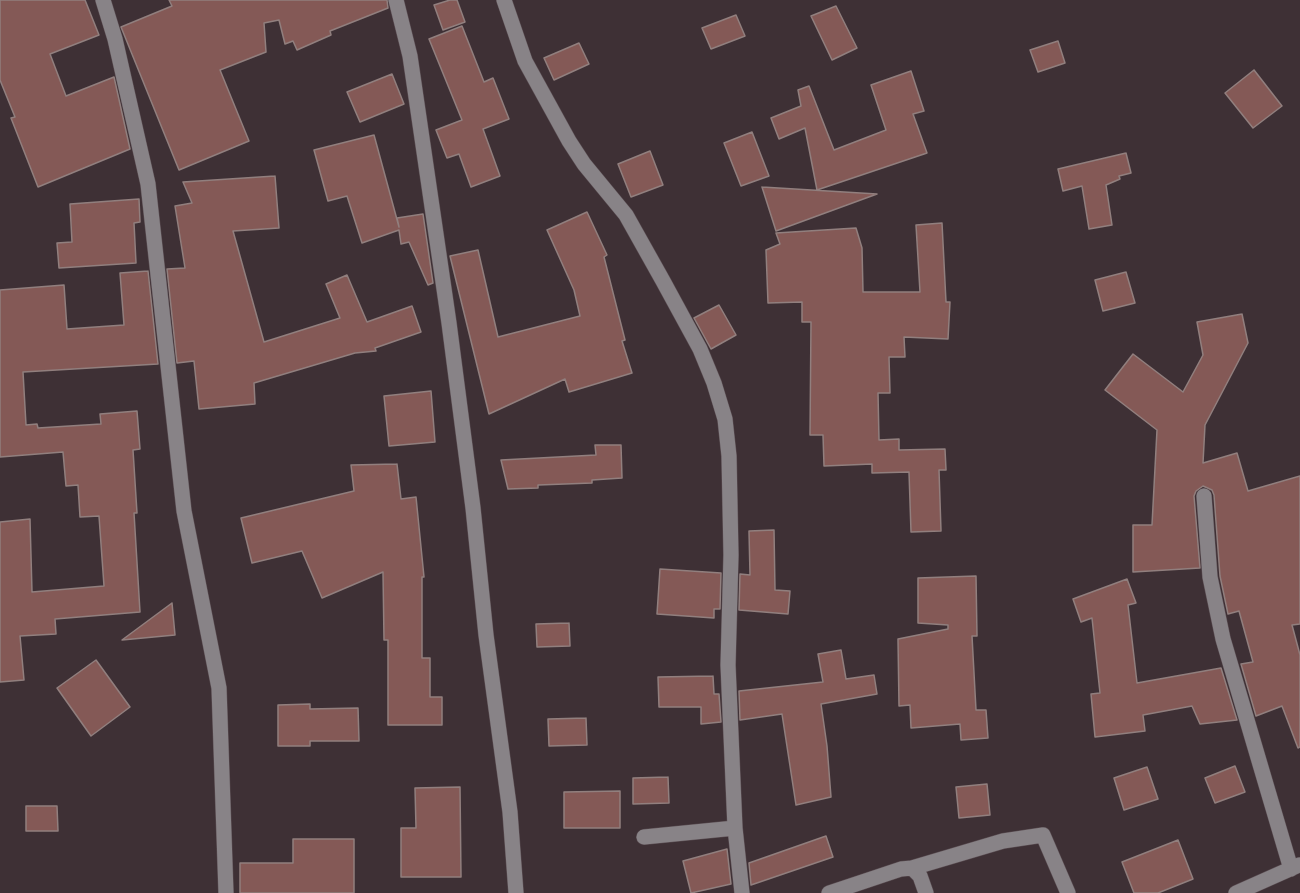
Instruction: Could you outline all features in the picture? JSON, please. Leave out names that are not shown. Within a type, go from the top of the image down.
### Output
[{"type":"street","points":[[103,0],[116,39],[148,184],[184,511],[219,688],[225,893]]},
{"type":"street","points":[[396,0],[410,56],[449,323],[473,508],[486,635],[510,812],[516,893]]},
{"type":"street","points":[[504,0],[525,61],[569,141],[584,164],[626,215],[700,348],[725,419],[730,467],[731,555],[728,665],[735,828],[742,893]]},
{"type":"street","points":[[1204,496],[1210,577],[1223,639],[1295,867],[1236,893]]},
{"type":"street","points":[[644,837],[735,828]]},
{"type":"street","points":[[829,893],[901,869],[912,868],[1003,841],[1043,835],[1068,893]]},
{"type":"street","points":[[912,868],[920,876],[926,893]]},
{"type":"building","points":[[0,0],[85,0],[99,35],[50,54],[66,96],[114,77],[130,149],[38,187],[11,118],[15,117],[0,80]]},
{"type":"building","points":[[169,0],[387,0],[388,8],[330,31],[331,35],[297,50],[293,41],[285,44],[279,20],[264,23],[266,52],[220,70],[249,141],[179,170],[121,27],[172,6]]},
{"type":"building","points":[[457,0],[465,22],[443,30],[434,5]]},
{"type":"building","points":[[836,6],[857,48],[832,60],[811,16]]},
{"type":"building","points":[[736,15],[745,36],[711,49],[702,28]]},
{"type":"building","points":[[462,26],[484,82],[493,78],[509,119],[483,129],[500,176],[471,187],[459,154],[447,158],[436,130],[462,120],[429,39]]},
{"type":"building","points":[[1058,41],[1065,63],[1038,72],[1030,50]]},
{"type":"building","points":[[579,43],[589,64],[554,80],[544,58]]},
{"type":"building","points":[[1254,70],[1282,106],[1253,128],[1225,93]]},
{"type":"building","points":[[911,71],[924,111],[913,114],[927,153],[817,190],[805,128],[779,139],[771,118],[801,106],[798,90],[809,86],[834,150],[886,130],[871,85]]},
{"type":"building","points":[[392,74],[404,104],[360,122],[347,92]]},
{"type":"building","points":[[752,132],[769,176],[741,186],[724,143]]},
{"type":"building","points":[[374,135],[399,227],[397,218],[423,214],[433,283],[428,285],[409,242],[401,244],[399,230],[362,243],[347,196],[328,201],[314,150]]},
{"type":"building","points":[[650,151],[663,185],[631,197],[618,164]]},
{"type":"building","points":[[1126,153],[1131,173],[1119,176],[1120,179],[1106,185],[1112,225],[1089,229],[1082,186],[1063,191],[1058,169]]},
{"type":"building","points":[[275,176],[279,228],[233,231],[264,342],[340,318],[326,284],[347,275],[367,322],[412,306],[421,332],[375,348],[376,351],[355,353],[254,383],[255,404],[199,409],[194,361],[177,363],[167,269],[185,268],[175,206],[192,203],[183,182]]},
{"type":"building","points":[[762,187],[877,194],[776,231]]},
{"type":"building","points":[[139,199],[140,222],[134,223],[136,263],[59,268],[57,243],[72,242],[70,204]]},
{"type":"building","points":[[587,212],[607,255],[604,257],[625,340],[622,341],[632,373],[569,392],[565,379],[489,414],[450,256],[478,250],[498,337],[580,316],[574,290],[547,230]]},
{"type":"building","points":[[942,223],[946,302],[950,302],[948,339],[904,337],[905,357],[889,357],[890,393],[878,393],[879,440],[899,439],[899,450],[945,449],[946,470],[939,470],[941,531],[911,532],[909,472],[872,473],[872,464],[824,466],[823,435],[810,435],[811,322],[802,322],[802,302],[768,303],[766,250],[780,244],[776,233],[856,228],[862,248],[863,292],[920,292],[916,225]]},
{"type":"building","points":[[148,271],[158,364],[23,372],[26,425],[37,424],[38,428],[101,424],[100,414],[137,411],[140,449],[133,450],[140,612],[55,619],[56,634],[20,636],[24,680],[0,682],[0,522],[30,519],[32,592],[104,586],[99,516],[80,517],[78,485],[66,486],[63,452],[0,457],[0,290],[64,285],[67,329],[124,325],[120,273]]},
{"type":"building","points":[[1126,272],[1135,303],[1103,311],[1095,280]]},
{"type":"building","points":[[719,305],[736,335],[711,349],[694,318]]},
{"type":"building","points":[[1242,314],[1248,343],[1205,425],[1203,463],[1237,453],[1248,491],[1300,476],[1300,624],[1292,625],[1300,655],[1300,747],[1298,748],[1282,706],[1256,716],[1241,664],[1253,662],[1239,611],[1228,614],[1220,576],[1212,490],[1203,486],[1196,491],[1194,496],[1200,568],[1133,572],[1133,525],[1152,525],[1157,430],[1105,390],[1133,354],[1183,392],[1203,355],[1197,322]]},
{"type":"building","points":[[431,391],[435,442],[389,446],[384,396]]},
{"type":"building","points":[[595,445],[621,445],[622,478],[592,480],[592,483],[538,485],[538,488],[508,489],[501,460],[596,455]]},
{"type":"building","points":[[397,464],[401,499],[416,497],[424,577],[422,577],[422,658],[430,658],[430,697],[442,697],[442,725],[388,725],[388,640],[384,640],[383,572],[322,598],[302,551],[252,563],[241,518],[354,491],[351,465]]},
{"type":"building","points":[[774,530],[775,590],[790,591],[788,614],[739,610],[740,574],[750,575],[749,531]]},
{"type":"building","points":[[660,569],[721,573],[720,609],[714,609],[714,618],[657,614]]},
{"type":"building","points":[[976,576],[977,636],[972,636],[976,710],[986,710],[988,738],[961,740],[960,724],[911,728],[910,705],[899,706],[898,639],[948,629],[948,625],[918,623],[918,578]]},
{"type":"building","points":[[1127,579],[1136,603],[1128,605],[1137,683],[1221,668],[1237,720],[1200,724],[1192,706],[1143,715],[1145,731],[1095,737],[1091,694],[1100,693],[1092,618],[1081,622],[1073,599]]},
{"type":"building","points":[[172,603],[175,635],[122,640]]},
{"type":"building","points":[[569,623],[570,646],[537,647],[536,624]]},
{"type":"building","points":[[841,650],[846,679],[874,675],[877,694],[821,704],[831,797],[796,805],[782,714],[740,720],[739,691],[823,682],[818,654]]},
{"type":"building","points":[[96,660],[130,707],[91,736],[57,688]]},
{"type":"building","points":[[713,676],[714,694],[719,694],[721,722],[701,724],[701,707],[659,707],[658,677]]},
{"type":"building","points":[[310,704],[310,709],[358,708],[359,741],[310,741],[310,746],[278,746],[278,705]]},
{"type":"building","points":[[586,718],[587,745],[549,746],[548,719]]},
{"type":"building","points":[[1235,766],[1245,792],[1215,803],[1205,778]]},
{"type":"building","points":[[1147,767],[1158,799],[1124,810],[1114,778]]},
{"type":"building","points":[[668,777],[669,803],[633,804],[633,778]]},
{"type":"building","points":[[987,784],[990,815],[959,818],[956,787]]},
{"type":"building","points":[[460,787],[461,877],[401,877],[401,828],[416,828],[415,788]]},
{"type":"building","points":[[620,791],[620,828],[564,828],[564,792]]},
{"type":"building","points":[[26,806],[57,806],[58,831],[26,831]]},
{"type":"building","points":[[826,836],[833,857],[751,885],[749,863]]},
{"type":"building","points":[[293,839],[354,839],[354,893],[240,893],[240,863],[293,863]]},
{"type":"building","points":[[1178,840],[1193,879],[1158,893],[1134,893],[1122,862]]},
{"type":"building","points":[[727,849],[731,884],[691,893],[683,861]]}]
